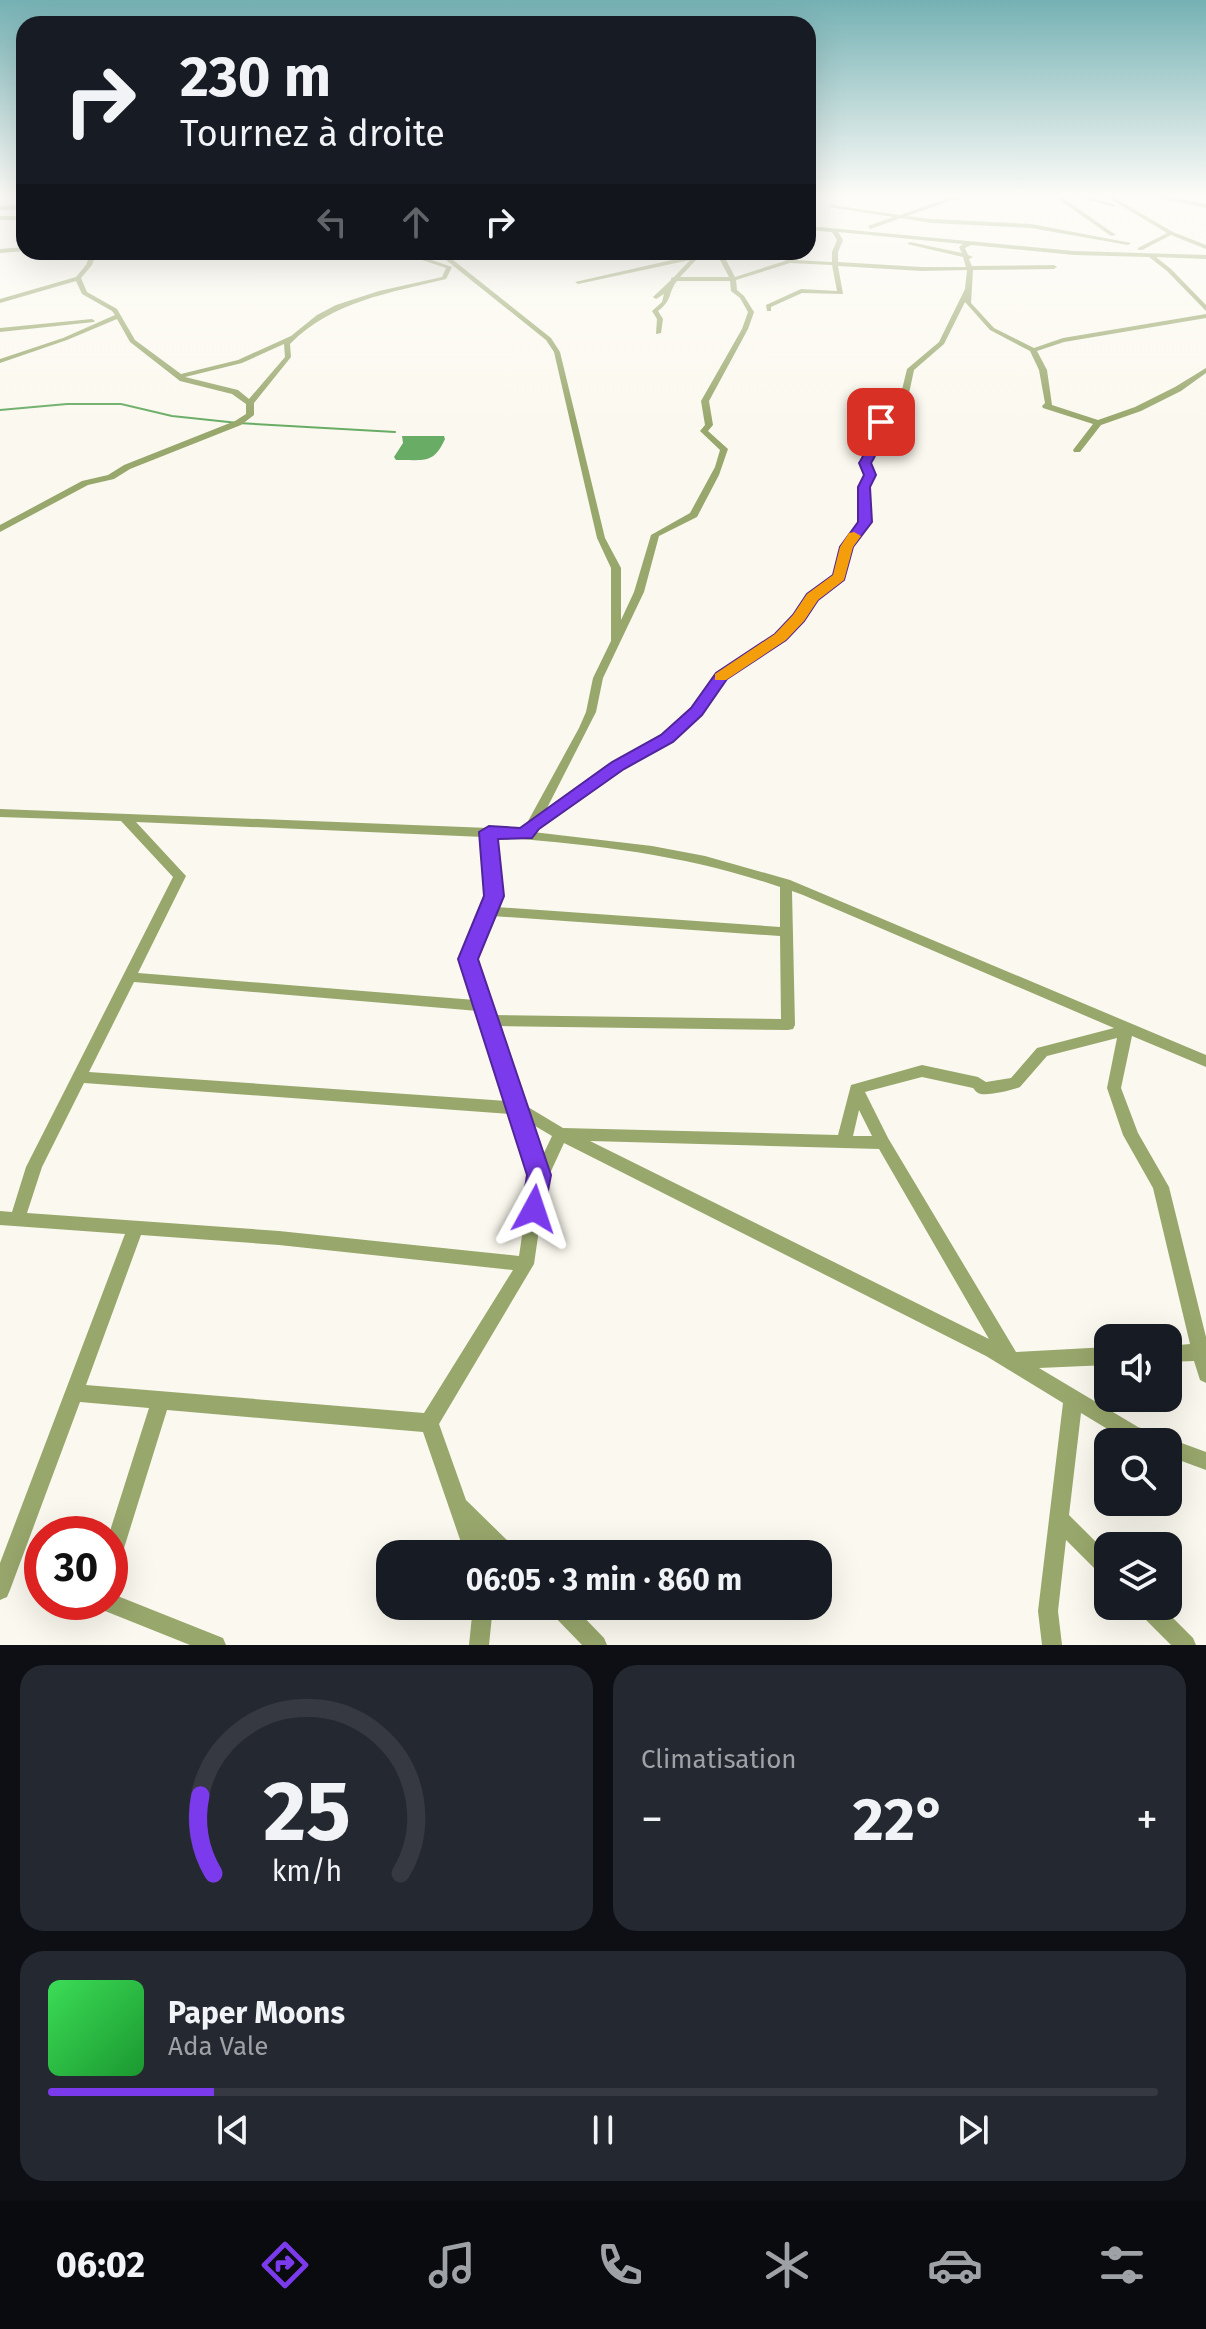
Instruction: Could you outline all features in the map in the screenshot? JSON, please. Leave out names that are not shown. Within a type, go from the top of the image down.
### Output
[{"type":"street","points":[[0,301],[78,278],[84,271]]},
{"type":"street","points":[[0,529],[85,483],[111,477],[127,467],[238,423],[250,415],[250,403],[288,357],[287,344],[323,314],[364,298],[444,278],[447,271]]},
{"type":"street","points":[[459,271],[549,339],[557,352],[601,538],[616,568],[616,641]]},
{"type":"street","points":[[578,282],[625,271]]},
{"type":"street","points":[[658,333],[660,319],[655,311],[666,299],[672,282],[681,271]]},
{"type":"street","points":[[529,830],[584,728],[598,678],[639,592],[655,535],[694,515],[703,492],[721,468],[724,449],[704,431],[709,425],[705,401],[745,329],[751,312],[742,297],[734,291],[729,271]]},
{"type":"street","points":[[672,282],[733,279],[758,271]]},
{"type":"street","points":[[769,310],[768,306],[801,291],[841,293],[835,271]]},
{"type":"street","points":[[970,271],[968,303],[992,329],[1033,350],[1043,370],[1049,404],[1046,406],[1098,423]]},
{"type":"street","points":[[1003,271],[1022,276]]},
{"type":"street","points":[[1167,271],[1206,309]]},
{"type":"street","points":[[78,278],[84,293],[115,310],[132,341],[180,377],[235,392],[250,403]]},
{"type":"street","points":[[529,830],[618,766],[667,739],[696,711],[721,676],[781,637],[799,618],[812,597],[839,577],[847,547],[865,522],[864,487],[870,475],[865,463],[874,451],[874,434],[904,398],[911,369],[942,343],[968,289]]},
{"type":"street","points":[[954,315],[973,309]]},
{"type":"street","points":[[0,330],[119,316]]},
{"type":"street","points":[[0,361],[65,339],[119,316]]},
{"type":"street","points":[[1033,350],[1063,340],[1206,316]]},
{"type":"street","points":[[180,377],[240,362],[292,338]]},
{"type":"street","points":[[1077,450],[1098,423],[1151,402],[1206,370]]},
{"type":"street","points":[[0,813],[489,832],[529,830],[698,858],[757,872],[786,883],[1126,1030],[1206,1061]]},
{"type":"street","points":[[125,818],[180,876],[8,1219],[279,1238],[526,1264]]},
{"type":"street","points":[[429,1423],[526,1264],[539,1175],[468,959],[494,896],[489,832]]},
{"type":"street","points":[[129,977],[485,1013],[788,1025],[786,883]]},
{"type":"street","points":[[488,911],[787,932]]},
{"type":"street","points":[[856,1089],[922,1071],[978,1083],[983,1089],[1015,1083],[1042,1052],[1126,1030]]},
{"type":"street","points":[[1126,1030],[1114,1088],[1131,1135],[1161,1187],[1206,1374]]},
{"type":"street","points":[[79,1077],[517,1108],[561,1134],[1011,1361],[1122,1428]]},
{"type":"street","points":[[844,1142],[856,1089]]},
{"type":"street","points":[[856,1089],[883,1143],[1011,1361]]},
{"type":"street","points":[[561,1134],[883,1143]]},
{"type":"street","points":[[538,1181],[561,1134]]},
{"type":"street","points":[[0,1590],[136,1228]]},
{"type":"street","points":[[1182,1353],[1200,1352]]},
{"type":"street","points":[[1011,1361],[1094,1357]]},
{"type":"street","points":[[74,1393],[429,1423]]},
{"type":"street","points":[[1052,1645],[1048,1611],[1073,1399]]},
{"type":"street","points":[[124,1516],[161,1400]]},
{"type":"street","points":[[429,1423],[470,1540]]},
{"type":"street","points":[[1182,1452],[1206,1461]]},
{"type":"street","points":[[457,1504],[493,1540]]},
{"type":"street","points":[[1059,1519],[1094,1554]]},
{"type":"street","points":[[128,1610],[212,1644]]},
{"type":"street","points":[[479,1645],[482,1620]]},
{"type":"street","points":[[572,1620],[597,1645]]},
{"type":"street","points":[[1160,1620],[1186,1645]]},
{"type":"shaded area","points":[[402,436],[444,436],[445,439],[431,457],[396,460],[394,457],[403,443]]},
{"type":"waterway","points":[[0,410],[67,404],[121,404],[172,416],[238,423],[395,432]]},
{"type":"slow traffic","points":[[720,677],[781,637],[799,618],[812,597],[839,577],[840,566],[854,536]]},
{"type":"route","points":[[534,1209],[539,1175],[468,959],[494,896],[489,832],[525,834],[532,825],[618,766],[667,739],[696,711],[721,676],[781,637],[799,618],[812,597],[839,577],[847,547],[865,522],[864,487],[870,475],[865,463],[874,451],[874,434],[881,422]]}]
